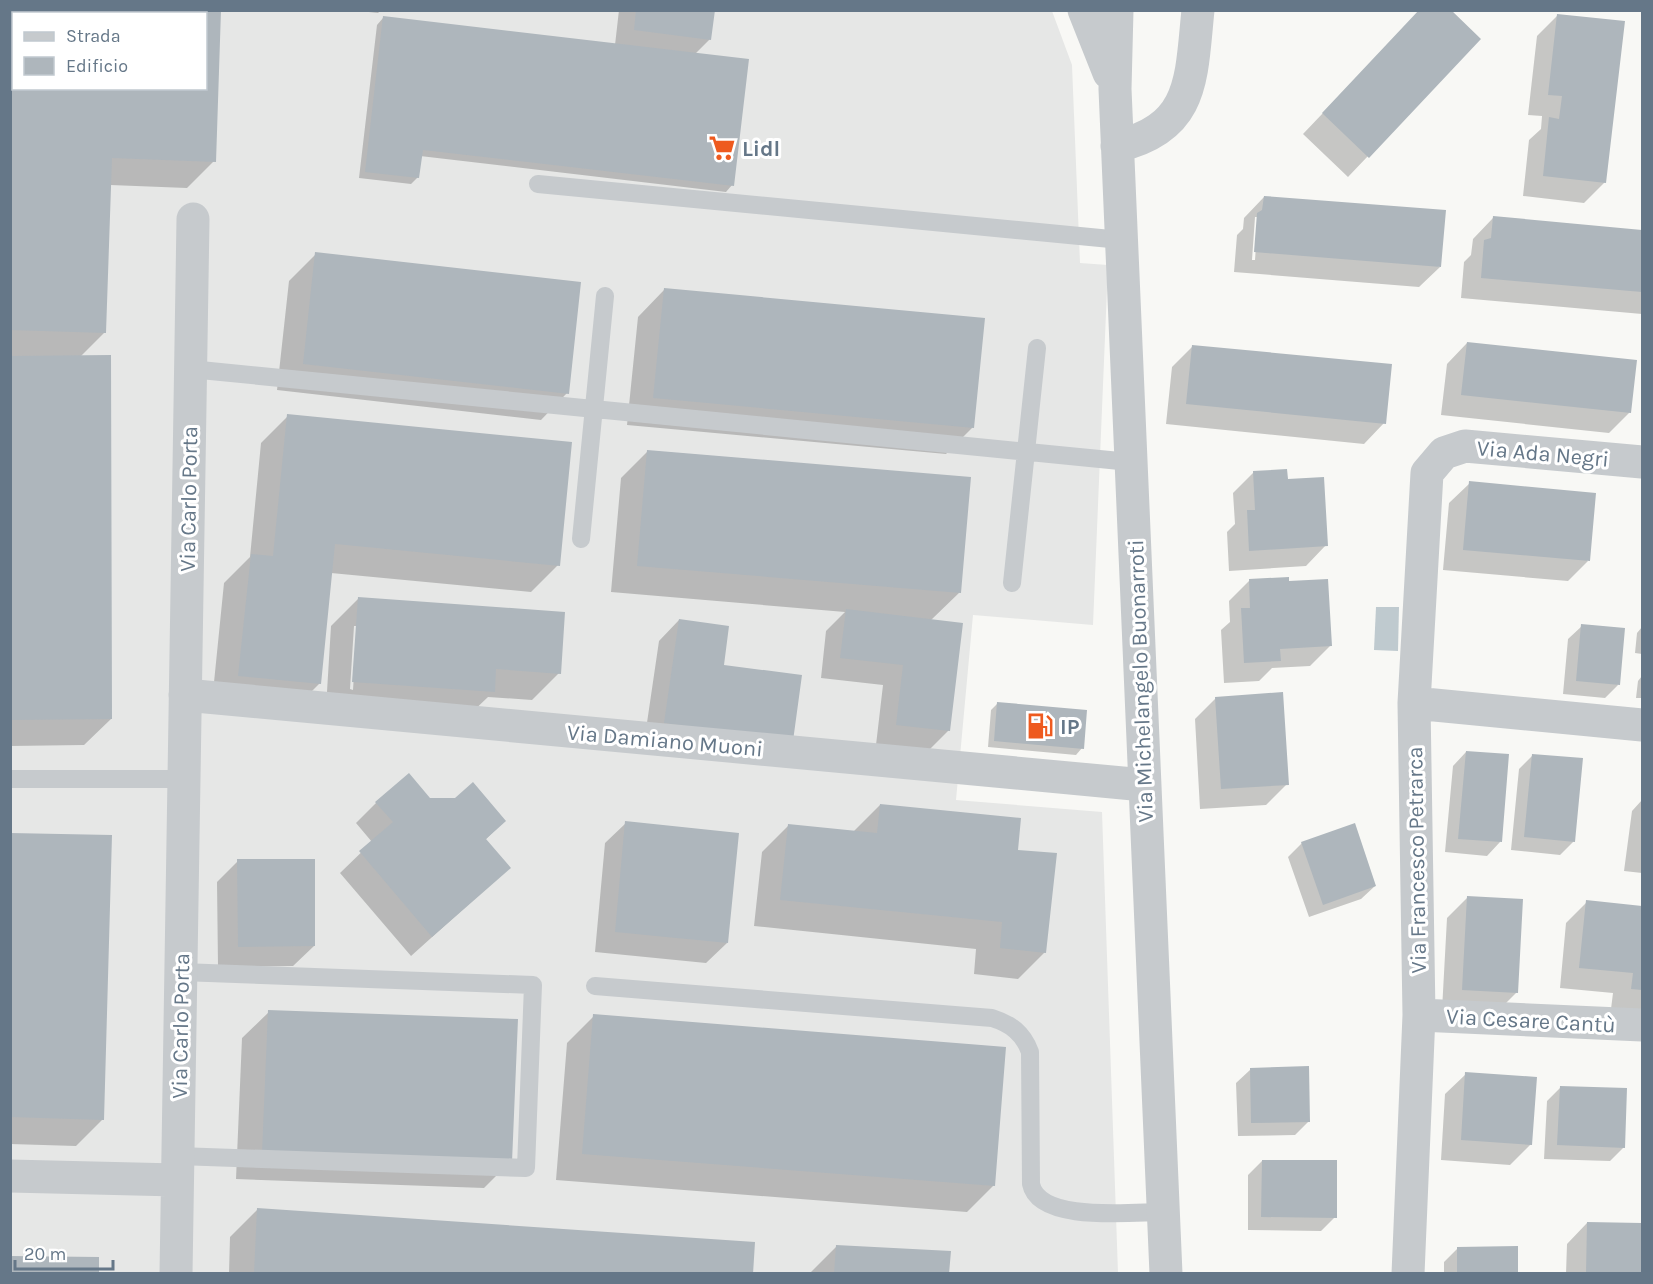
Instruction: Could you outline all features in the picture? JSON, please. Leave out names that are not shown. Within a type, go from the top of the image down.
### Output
[{"type":"street","name":"Via Michelangelo Buonarroti","points":[[1084,10],[1114,89]]},
{"type":"street","points":[[1117,146],[1141,141],[1176,112],[1190,83],[1198,10]]},
{"type":"street","name":"Via Michelangelo Buonarroti","points":[[1117,11],[1114,89],[1166,1274]]},
{"type":"street","name":"Via Carlo Porta","points":[[176,1274],[193,219]]},
{"type":"street","name":"Via Ada Negri","points":[[1444,453],[1472,446],[1642,462]]},
{"type":"street","name":"Via Francesco Petrarca","points":[[1408,1274],[1419,1015],[1414,703],[1425,482],[1431,465],[1444,453]]},
{"type":"street","name":"Via Damiano Muoni","points":[[185,695],[1144,785]]},
{"type":"street","points":[[1414,703],[1642,725]]},
{"type":"street","name":"Via Cesare Cantù","points":[[1419,1015],[1642,1025]]},
{"type":"street","points":[[10,1176],[178,1168]]},
{"type":"lane","points":[[538,184],[1121,240]]},
{"type":"lane","points":[[581,539],[605,296]]},
{"type":"lane","points":[[1012,583],[1037,348]]},
{"type":"lane","points":[[190,369],[594,411],[1130,462]]},
{"type":"lane","points":[[10,779],[184,779]]},
{"type":"lane","points":[[178,1168],[526,1168],[533,985],[181,972]]},
{"type":"lane","points":[[595,986],[980,1017],[1005,1022],[1023,1037],[1030,1052],[1031,1184],[1036,1197],[1050,1207],[1066,1211],[1163,1212]]},
{"type":"shaded area","points":[[10,11],[1052,11],[1072,65],[1080,263],[1108,265],[1093,625],[973,615],[956,800],[1102,812],[1118,1273],[11,1273]]},
{"type":"shaded area","points":[[1376,607],[1399,607],[1398,651],[1374,650]]},
{"type":"building","points":[[10,10],[221,10],[216,162],[112,158],[106,333],[10,330]]},
{"type":"building","points":[[636,10],[715,10],[711,40],[634,30]]},
{"type":"building","points":[[1419,10],[1451,10],[1481,39],[1369,158],[1322,113]]},
{"type":"building","points":[[1557,14],[1625,21],[1606,183],[1543,176],[1549,117],[1559,119],[1562,96],[1548,95]]},
{"type":"building","points":[[383,16],[749,59],[734,186],[423,150],[419,178],[365,172]]},
{"type":"building","points":[[1264,196],[1446,210],[1441,267],[1254,252],[1257,213],[1262,210]]},
{"type":"building","points":[[1493,216],[1642,230],[1642,292],[1481,278],[1484,240],[1491,238]]},
{"type":"building","points":[[315,252],[581,282],[569,394],[303,364]]},
{"type":"building","points":[[664,288],[985,318],[974,428],[653,398]]},
{"type":"building","points":[[1467,342],[1637,360],[1631,413],[1461,395]]},
{"type":"building","points":[[1192,345],[1392,364],[1386,424],[1186,404]]},
{"type":"building","points":[[111,355],[112,719],[10,720],[10,356]]},
{"type":"building","points":[[287,414],[572,442],[560,566],[335,544],[321,684],[238,676],[251,554],[273,556]]},
{"type":"building","points":[[647,450],[971,477],[961,593],[637,566]]},
{"type":"building","points":[[1287,469],[1288,479],[1324,477],[1328,546],[1249,551],[1247,510],[1255,510],[1253,471]]},
{"type":"building","points":[[1469,481],[1596,493],[1590,561],[1463,550]]},
{"type":"building","points":[[1289,577],[1289,581],[1328,579],[1332,646],[1280,649],[1281,661],[1244,663],[1241,608],[1250,608],[1249,579]]},
{"type":"building","points":[[358,597],[565,612],[561,674],[496,669],[495,692],[352,682]]},
{"type":"building","points":[[846,609],[963,623],[950,731],[896,725],[903,665],[840,658]]},
{"type":"building","points":[[679,619],[729,626],[724,665],[802,675],[793,741],[664,723]]},
{"type":"building","points":[[1581,624],[1625,628],[1620,685],[1576,681]]},
{"type":"building","points":[[1283,692],[1289,785],[1221,789],[1215,697]]},
{"type":"building","name":"IP","points":[[997,702],[1087,710],[1084,749],[994,741]]},
{"type":"building","points":[[1466,751],[1509,754],[1502,842],[1458,839]]},
{"type":"building","points":[[1532,754],[1583,758],[1575,842],[1524,837]]},
{"type":"building","points":[[409,773],[430,798],[455,798],[473,782],[506,821],[486,839],[511,868],[432,937],[359,851],[393,822],[375,802]]},
{"type":"building","points":[[880,804],[1021,818],[1018,850],[1057,853],[1046,953],[1000,948],[1002,922],[780,900],[788,824],[877,833]]},
{"type":"building","points":[[625,821],[739,833],[728,943],[615,932]]},
{"type":"building","points":[[1355,823],[1376,886],[1323,905],[1301,842]]},
{"type":"building","points":[[10,833],[112,835],[104,1120],[10,1117]]},
{"type":"building","points":[[237,859],[315,859],[315,946],[238,947]]},
{"type":"building","points":[[1467,896],[1523,899],[1518,993],[1462,990]]},
{"type":"building","points":[[1586,900],[1642,906],[1642,990],[1631,989],[1633,973],[1579,968]]},
{"type":"building","points":[[268,1010],[518,1019],[512,1162],[262,1153]]},
{"type":"building","points":[[593,1014],[1006,1047],[995,1186],[582,1154]]},
{"type":"building","points":[[1309,1066],[1310,1122],[1251,1123],[1250,1068]]},
{"type":"building","points":[[1465,1072],[1537,1077],[1532,1145],[1461,1140]]},
{"type":"building","points":[[1560,1086],[1627,1088],[1625,1148],[1557,1145]]},
{"type":"building","points":[[1262,1160],[1337,1160],[1337,1218],[1261,1217]]},
{"type":"building","points":[[257,1208],[755,1242],[753,1274],[254,1274]]},
{"type":"building","points":[[1587,1222],[1642,1223],[1642,1274],[1586,1274]]},
{"type":"building","points":[[836,1245],[951,1251],[949,1274],[834,1274]]},
{"type":"building","points":[[1518,1246],[1518,1274],[1457,1274],[1457,1247]]},
{"type":"building","points":[[10,1256],[99,1257],[99,1274],[10,1274]]},
{"type":"place","name":"Lidl","points":[[722,148]]},
{"type":"place","name":"IP","points":[[1040,726]]}]
